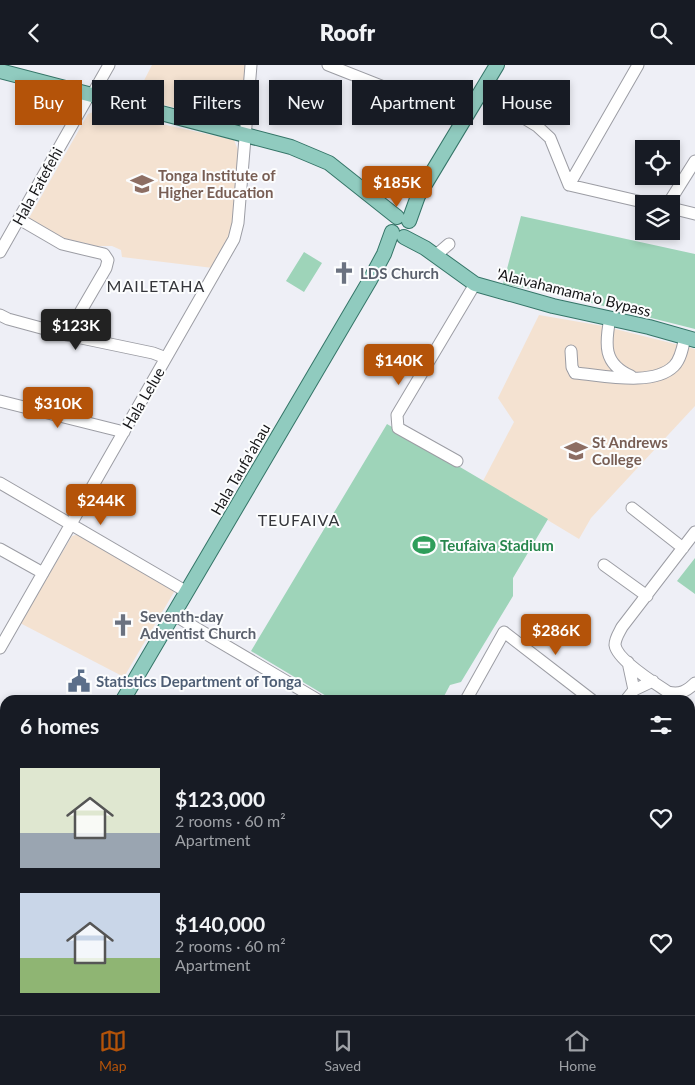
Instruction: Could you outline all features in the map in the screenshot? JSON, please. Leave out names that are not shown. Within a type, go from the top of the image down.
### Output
[{"type":"main road","name":"Hala Taufa'ahau","points":[[473,106],[497,65]]},
{"type":"main road","name":"'Alaivahamama'o Bypass","points":[[0,71],[291,147],[330,163],[378,203],[400,227],[430,252],[475,284],[553,306],[649,327],[690,339]]},
{"type":"main road","name":"Hala Taufa'ahau","points":[[126,695],[461,125]]},
{"type":"street","name":"Hala Fatefehi","points":[[1,247],[20,219],[109,65]]},
{"type":"street","name":"Hala Lelue","points":[[0,648],[234,239],[238,223],[251,65]]},
{"type":"street","points":[[328,65],[366,80]]},
{"type":"street","points":[[569,185],[638,65]]},
{"type":"street","points":[[481,92],[537,126],[550,138],[569,185]]},
{"type":"street","points":[[674,195],[695,161]]},
{"type":"street","points":[[569,185],[635,200]]},
{"type":"street","points":[[680,210],[695,214]]},
{"type":"street","points":[[20,219],[62,244],[104,254],[108,260],[106,268],[67,335]]},
{"type":"street","points":[[430,252],[449,244]]},
{"type":"street","points":[[456,461],[398,427],[397,415],[475,284]]},
{"type":"street","points":[[0,315],[24,324],[153,353],[166,358]]},
{"type":"street","points":[[610,318],[606,336],[610,361],[618,369],[637,378]]},
{"type":"street","points":[[572,351],[572,367],[575,373],[637,378],[652,377],[664,373],[675,365],[690,339]]},
{"type":"street","points":[[0,401],[124,432]]},
{"type":"street","points":[[0,483],[187,592]]},
{"type":"street","points":[[632,508],[683,549]]},
{"type":"street","points":[[695,532],[617,636],[615,647],[628,662],[668,692],[674,694],[688,691],[695,683]]},
{"type":"street","points":[[0,549],[43,573]]},
{"type":"street","points":[[604,565],[647,596]]},
{"type":"street","points":[[174,615],[310,695]]},
{"type":"street","points":[[469,695],[504,632],[586,695]]},
{"type":"street","points":[[628,662],[634,690]]},
{"type":"street","points":[[630,695],[634,690],[653,681]]},
{"type":"shaded area","points":[[152,65],[246,65],[244,80],[174,80],[174,107],[164,105],[164,80],[144,80]]},
{"type":"shaded area","name":"Tonga Institute of Higher Education","points":[[92,112],[92,125],[164,125],[234,140],[238,150],[232,231],[213,268],[122,257],[121,250],[112,246],[97,246],[63,238],[29,218],[88,114]]},
{"type":"shaded area","name":"St Andrews College","points":[[539,315],[603,326],[695,349],[695,406],[591,518],[579,539],[483,481],[514,422],[498,398]]},
{"type":"shaded area","points":[[79,534],[171,585],[174,592],[124,677],[20,623],[72,536]]},
{"type":"green space","points":[[521,216],[695,254],[695,329],[548,292],[503,284]]},
{"type":"green space","points":[[304,252],[322,263],[304,292],[286,281]]},
{"type":"green space","name":"Teufaiva Stadium","points":[[387,424],[548,519],[513,578],[513,596],[461,682],[450,685],[445,695],[325,695],[251,651]]},
{"type":"green space","points":[[695,558],[695,594],[677,581]]},
{"type":"place","name":"Tonga Institute of Higher Education","points":[[142,184]]},
{"type":"place","name":"LDS Church","points":[[344,273]]},
{"type":"place","name":"St Andrews College","points":[[576,451]]},
{"type":"place","name":"Teufaiva Stadium","points":[[424,545]]},
{"type":"place","name":"Seventh-day Adventist Church","points":[[123,625]]},
{"type":"place","name":"Statistics Department of Tonga","points":[[79,681]]},
{"type":"district","name":"MAILETAHA","points":[[156,285]]},
{"type":"district","name":"TEUFAIVA","points":[[299,519]]}]
